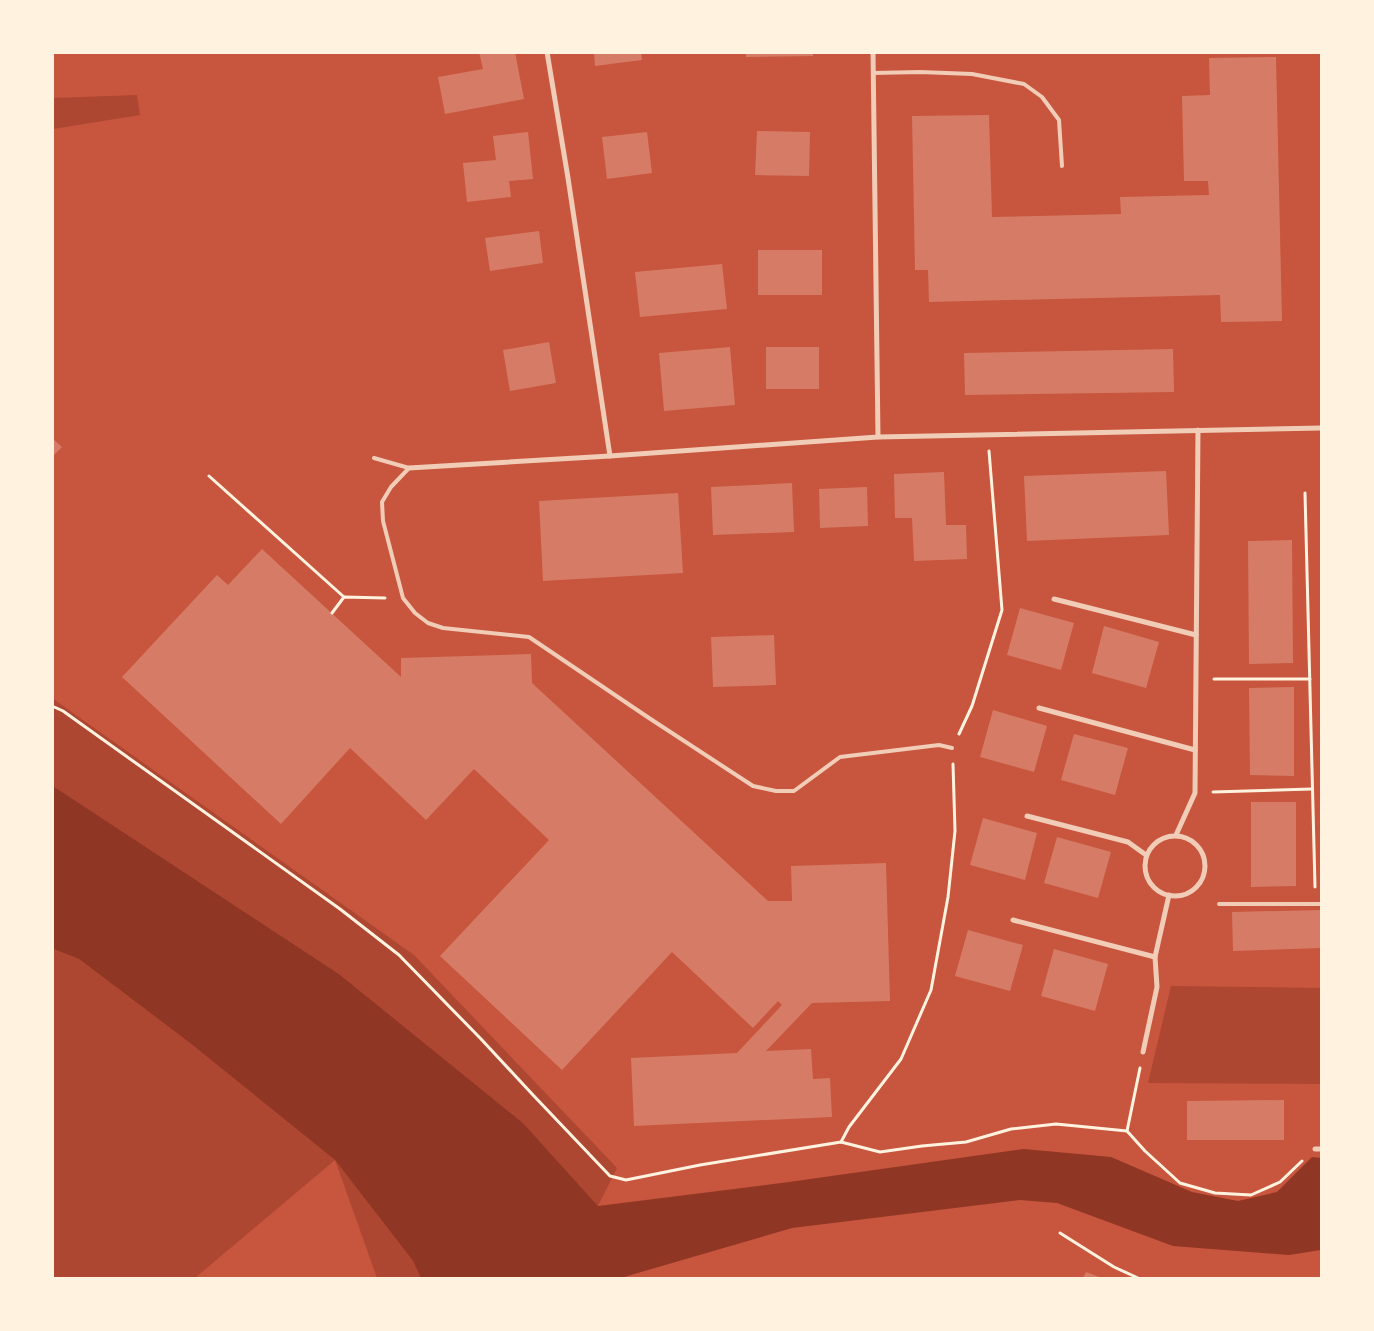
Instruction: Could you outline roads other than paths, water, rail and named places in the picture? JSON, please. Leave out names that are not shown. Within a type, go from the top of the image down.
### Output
[{"type":"street","points":[[547,52],[610,456]]},
{"type":"street","points":[[873,52],[878,437]]},
{"type":"street","points":[[409,468],[878,437],[1322,428]]},
{"type":"street","points":[[1176,835],[1195,793],[1198,430]]},
{"type":"street","points":[[1054,599],[1196,635]]},
{"type":"street","points":[[1039,708],[1195,750]]},
{"type":"street","points":[[1027,816],[1128,842],[1146,855]]},
{"type":"street","points":[[1176,835],[1185,837],[1200,849],[1205,867],[1203,877],[1198,886],[1190,892],[1180,896],[1169,896],[1158,891],[1150,884],[1144,866],[1146,855],[1151,846],[1166,836],[1176,835]]},
{"type":"street","points":[[1143,1052],[1157,987],[1155,957],[1169,896]]},
{"type":"street","points":[[1013,920],[1155,957]]},
{"type":"lane","points":[[873,73],[972,74],[1024,84],[1042,97],[1059,120],[1062,166]]},
{"type":"lane","points":[[374,458],[409,468],[391,487],[382,502],[383,521],[403,598],[415,613],[428,622],[443,628],[529,637],[753,786],[776,791],[794,791],[840,757],[939,744],[952,748]]},
{"type":"lane","points":[[1219,904],[1322,904]]}]
